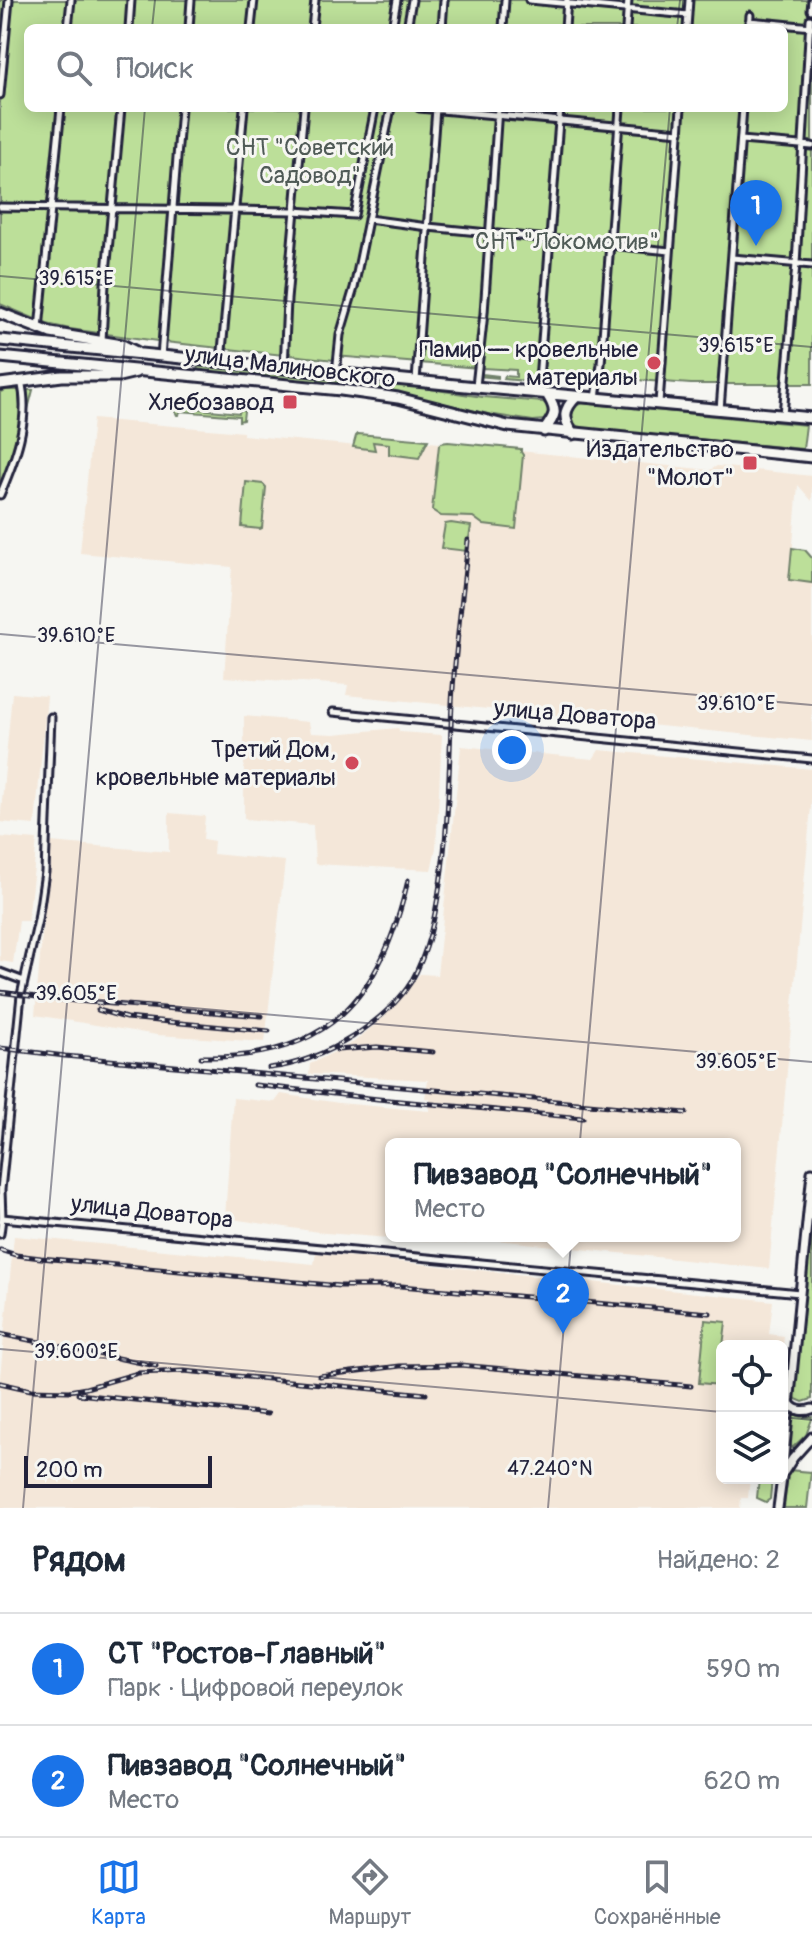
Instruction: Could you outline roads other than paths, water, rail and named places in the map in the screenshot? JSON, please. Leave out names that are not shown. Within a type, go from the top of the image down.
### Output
[{"type":"highway","points":[[0,313],[39,329],[126,346],[143,355]]},
{"type":"highway","name":"улица Малиновского","points":[[0,340],[812,418]]},
{"type":"highway","name":"улица Малиновского","points":[[0,357],[367,393],[492,423],[544,431],[812,457]]},
{"type":"highway","points":[[0,384],[62,376],[119,376],[142,370]]},
{"type":"highway","points":[[543,393],[554,405],[555,414],[544,431]]},
{"type":"highway","points":[[573,434],[565,413],[576,397]]},
{"type":"street","points":[[0,95],[9,0]]},
{"type":"street","points":[[68,24],[71,0]]},
{"type":"street","points":[[129,24],[131,0]]},
{"type":"street","points":[[189,24],[191,0]]},
{"type":"street","points":[[251,24],[254,0]]},
{"type":"street","points":[[312,24],[315,0]]},
{"type":"street","points":[[393,24],[397,0]]},
{"type":"street","points":[[408,24],[412,0]]},
{"type":"street","points":[[442,24],[444,0]]},
{"type":"street","points":[[503,24],[505,0]]},
{"type":"street","points":[[529,0],[688,15]]},
{"type":"street","points":[[626,24],[628,0]]},
{"type":"street","points":[[687,24],[689,0]]},
{"type":"street","points":[[811,10],[812,0]]},
{"type":"street","points":[[565,24],[567,2]]},
{"type":"street","points":[[783,415],[796,264],[810,19]]},
{"type":"street","points":[[749,21],[780,24]]},
{"type":"street","points":[[788,25],[811,27]]},
{"type":"street","points":[[39,329],[61,112]]},
{"type":"street","points":[[102,341],[121,112]]},
{"type":"street","points":[[161,357],[181,112]]},
{"type":"street","points":[[221,363],[244,112]]},
{"type":"street","points":[[284,369],[304,112]]},
{"type":"street","points":[[0,207],[294,211],[354,215],[374,112]]},
{"type":"street","points":[[336,373],[340,335],[354,288],[390,112]]},
{"type":"street","points":[[416,381],[436,112]]},
{"type":"street","points":[[476,387],[498,112],[680,132]]},
{"type":"street","points":[[543,393],[560,112]]},
{"type":"street","points":[[596,398],[620,112]]},
{"type":"street","points":[[659,404],[681,112]]},
{"type":"street","points":[[720,410],[743,112]]},
{"type":"street","points":[[741,140],[812,146]]},
{"type":"street","points":[[368,219],[670,251]]},
{"type":"street","points":[[732,258],[812,265]]},
{"type":"street","points":[[0,495],[14,459],[25,414],[21,381]]},
{"type":"street","name":"улица Доватора","points":[[333,712],[812,759]]},
{"type":"street","points":[[0,1234],[1,1190],[24,981],[45,872],[51,717]]},
{"type":"street","points":[[0,972],[24,981]]},
{"type":"street","points":[[788,1422],[812,1172]]},
{"type":"street","name":"улица Доватора","points":[[2,1218],[801,1293]]},
{"type":"street","points":[[790,1404],[801,1411],[812,1409]]},
{"type":"street","points":[[788,1466],[812,1437]]},
{"type":"street","points":[[778,1508],[781,1484]]},
{"type":"railway","points":[[269,1068],[313,1057],[362,1031],[399,998],[422,959],[433,922],[443,861],[453,683],[468,540]]},
{"type":"railway","points":[[201,1057],[245,1055],[283,1047],[315,1033],[342,1014],[364,989],[382,958],[397,922],[408,880]]},
{"type":"railway","points":[[0,992],[262,1016]]},
{"type":"railway","points":[[98,1010],[126,1018],[269,1031]]},
{"type":"railway","points":[[337,1050],[377,1047],[433,1052]]},
{"type":"railway","points":[[0,1048],[686,1113]]},
{"type":"railway","points":[[255,1085],[583,1118]]},
{"type":"railway","points":[[0,1250],[41,1258],[340,1286],[401,1286],[710,1313]]},
{"type":"railway","points":[[0,1334],[156,1366]]},
{"type":"railway","points":[[319,1376],[400,1366],[460,1365],[691,1386]]},
{"type":"railway","points":[[0,1383],[31,1390],[69,1391],[138,1373],[184,1371],[426,1394]]},
{"type":"railway","points":[[78,1394],[268,1414]]},
{"type":"place","name":"СТ \"Ростов-Главный\"","points":[[756,246]]},
{"type":"place","name":"Памир — кровельные материалы","points":[[654,363]]},
{"type":"place","name":"Хлебозавод","points":[[290,402]]},
{"type":"place","name":"Издательство \"Молот\"","points":[[750,463]]},
{"type":"place","name":"Третий Дом, кровельные материалы","points":[[352,763]]},
{"type":"place","name":"Пивзавод \"Солнечный\"","points":[[563,1334]]},
{"type":"park label","name":"СНТ \"Советский Садовод\"","points":[[310,161]]},
{"type":"park label","name":"СНТ \"Локомотив\"","points":[[567,241]]}]
